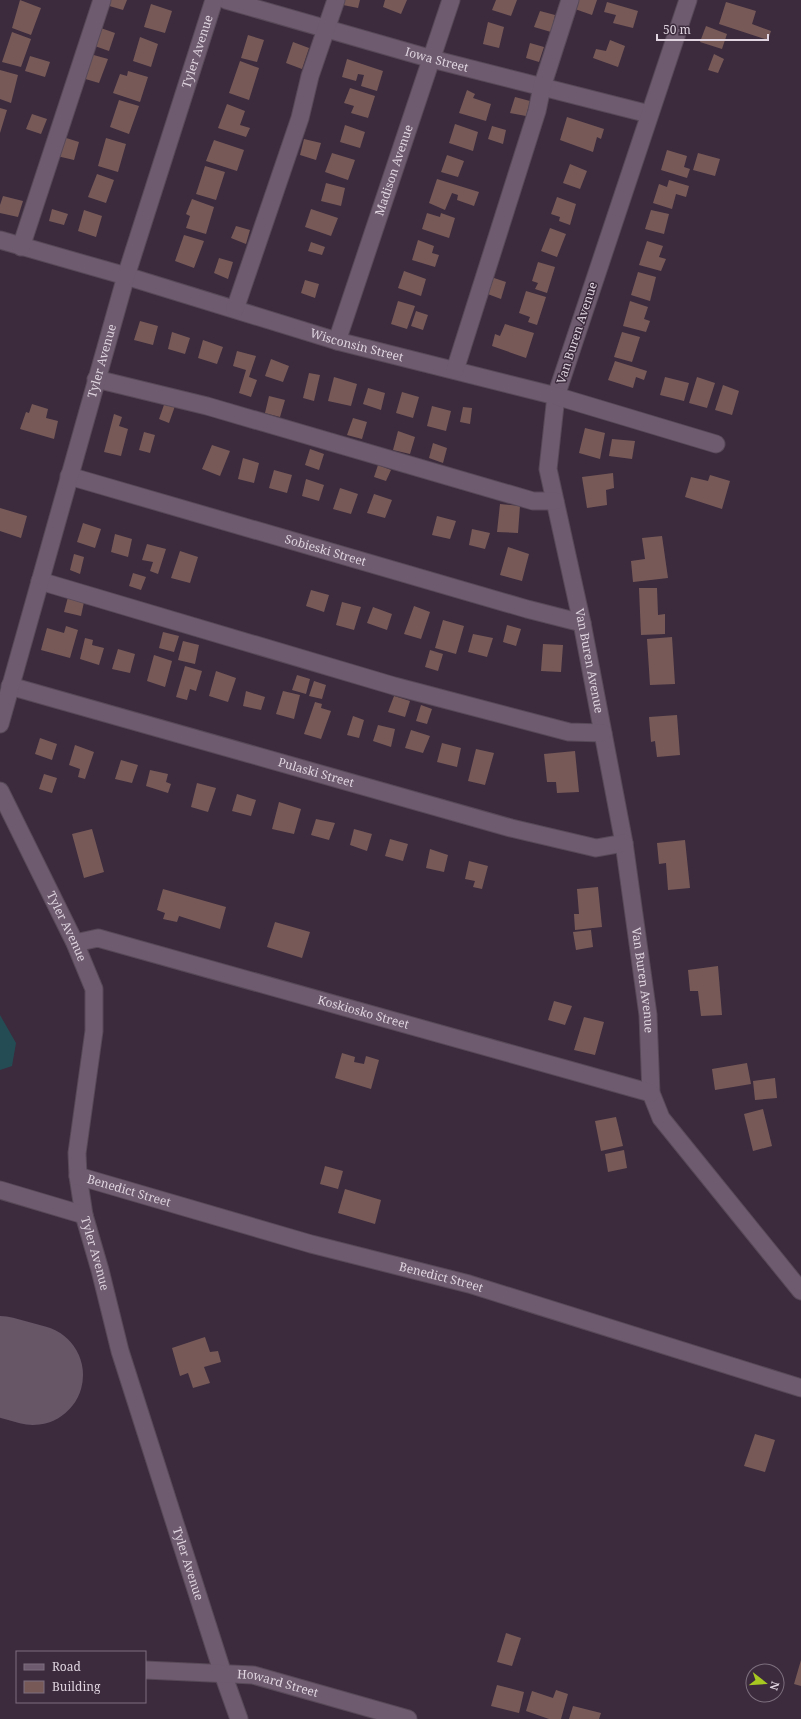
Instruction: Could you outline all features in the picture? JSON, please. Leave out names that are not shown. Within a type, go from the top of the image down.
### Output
[{"type":"street","points":[[21,246],[102,0]]},
{"type":"street","name":"Tyler Avenue","points":[[0,724],[126,276],[214,0]]},
{"type":"street","name":"Iowa Street","points":[[226,0],[432,59],[649,114]]},
{"type":"street","points":[[235,309],[300,118],[310,76],[336,0]]},
{"type":"street","name":"Madison Avenue","points":[[337,341],[451,0]]},
{"type":"street","points":[[455,370],[537,111],[542,87],[570,0]]},
{"type":"street","name":"Van Buren Avenue","points":[[688,0],[556,396],[548,469],[582,623],[624,843],[648,1015],[651,1093],[661,1118],[801,1291]]},
{"type":"street","name":"Wisconsin Street","points":[[0,240],[126,276],[337,341],[556,396],[716,444]]},
{"type":"street","points":[[96,379],[207,406],[533,501],[555,501]]},
{"type":"street","name":"Sobieski Street","points":[[69,476],[527,610],[582,623]]},
{"type":"street","points":[[40,581],[394,686],[569,732],[603,733]]},
{"type":"street","name":"Pulaski Street","points":[[10,686],[511,828],[596,848],[624,843]]},
{"type":"street","name":"Tyler Avenue","points":[[0,791],[75,943],[94,990],[94,1032],[78,1153],[78,1176],[84,1215],[100,1270],[120,1351],[223,1674],[239,1719]]},
{"type":"street","name":"Koskiosko Street","points":[[75,943],[98,938],[651,1093]]},
{"type":"street","name":"Benedict Street","points":[[78,1176],[311,1244],[469,1284],[801,1388]]},
{"type":"street","points":[[0,1190],[84,1215]]},
{"type":"street","name":"Howard Street","points":[[146,1670],[253,1675],[408,1719]]},
{"type":"shaded area","points":[[0,1015],[16,1043],[12,1066],[0,1070]]},
{"type":"building","points":[[20,0],[41,8],[31,35],[12,28]]},
{"type":"building","points":[[107,0],[127,0],[123,10],[106,5]]},
{"type":"building","points":[[344,0],[360,0],[358,8],[343,5]]},
{"type":"building","points":[[385,0],[407,0],[401,14],[383,7]]},
{"type":"building","points":[[496,0],[517,0],[511,16],[492,10]]},
{"type":"building","points":[[578,0],[597,0],[592,15],[575,9]]},
{"type":"building","points":[[607,2],[638,11],[633,28],[613,23],[616,15],[604,12]]},
{"type":"building","points":[[726,2],[756,11],[752,24],[771,31],[768,40],[719,24]]},
{"type":"building","points":[[151,4],[172,11],[165,33],[144,27]]},
{"type":"building","points":[[540,11],[555,15],[551,32],[534,27]]},
{"type":"building","points":[[488,22],[504,27],[499,48],[483,44]]},
{"type":"building","points":[[706,26],[727,34],[722,49],[700,42]]},
{"type":"building","points":[[98,27],[115,33],[109,51],[92,45]]},
{"type":"building","points":[[12,32],[31,39],[21,67],[2,62]]},
{"type":"building","points":[[248,35],[264,40],[257,62],[241,58]]},
{"type":"building","points":[[140,37],[158,44],[151,67],[133,61]]},
{"type":"building","points":[[610,40],[625,46],[618,67],[593,58],[596,49],[606,51]]},
{"type":"building","points":[[293,42],[309,48],[302,69],[286,63]]},
{"type":"building","points":[[530,43],[544,47],[539,62],[526,58]]},
{"type":"building","points":[[90,54],[108,59],[99,83],[82,78]]},
{"type":"building","points":[[714,54],[724,59],[718,73],[708,70]]},
{"type":"building","points":[[30,56],[50,62],[45,77],[25,71]]},
{"type":"building","points":[[347,59],[383,71],[377,91],[361,86],[364,75],[358,74],[356,81],[342,77]]},
{"type":"building","points":[[240,61],[259,68],[249,100],[229,93]]},
{"type":"building","points":[[0,70],[18,75],[11,103],[0,99]]},
{"type":"building","points":[[128,71],[148,77],[140,102],[113,93],[120,74],[127,76]]},
{"type":"building","points":[[350,88],[375,96],[368,118],[351,113],[354,106],[344,103]]},
{"type":"building","points":[[467,90],[475,94],[473,98],[491,104],[486,121],[459,113]]},
{"type":"building","points":[[515,97],[530,101],[526,116],[510,113]]},
{"type":"building","points":[[119,100],[139,106],[129,134],[110,127]]},
{"type":"building","points":[[227,104],[245,111],[240,125],[250,128],[246,137],[218,128]]},
{"type":"building","points":[[0,108],[7,110],[0,133]]},
{"type":"building","points":[[32,114],[47,119],[41,134],[26,129]]},
{"type":"building","points":[[567,117],[604,129],[601,139],[597,137],[593,152],[560,140]]},
{"type":"building","points":[[455,124],[478,132],[473,151],[449,143]]},
{"type":"building","points":[[345,125],[365,132],[360,148],[340,142]]},
{"type":"building","points":[[492,126],[506,130],[503,144],[488,139]]},
{"type":"building","points":[[63,137],[79,142],[74,160],[57,156]]},
{"type":"building","points":[[106,138],[126,144],[118,172],[98,166]]},
{"type":"building","points":[[304,139],[321,143],[316,160],[300,155]]},
{"type":"building","points":[[214,140],[244,150],[237,171],[206,161]]},
{"type":"building","points":[[667,150],[687,156],[684,167],[690,169],[687,178],[661,170]]},
{"type":"building","points":[[332,153],[355,160],[348,180],[325,172]]},
{"type":"building","points":[[698,153],[720,159],[715,176],[693,170]]},
{"type":"building","points":[[447,155],[464,161],[458,177],[441,172]]},
{"type":"building","points":[[570,164],[587,171],[580,189],[563,183]]},
{"type":"building","points":[[205,166],[225,172],[216,200],[196,194]]},
{"type":"building","points":[[97,174],[114,180],[106,203],[88,197]]},
{"type":"building","points":[[437,179],[479,192],[474,206],[457,200],[458,195],[452,193],[445,210],[429,203]]},
{"type":"building","points":[[669,180],[689,186],[686,197],[676,194],[672,209],[653,203],[659,184],[667,187]]},
{"type":"building","points":[[326,183],[345,188],[341,206],[321,201]]},
{"type":"building","points":[[3,196],[23,201],[18,217],[0,213],[0,205]]},
{"type":"building","points":[[557,197],[576,204],[570,225],[559,221],[560,217],[551,214]]},
{"type":"building","points":[[192,199],[214,207],[206,234],[186,228],[190,216],[186,214]]},
{"type":"building","points":[[52,209],[68,214],[64,225],[49,221]]},
{"type":"building","points":[[311,209],[338,218],[331,236],[305,227]]},
{"type":"building","points":[[84,210],[102,216],[96,237],[78,231]]},
{"type":"building","points":[[651,210],[669,214],[664,234],[645,229]]},
{"type":"building","points":[[427,213],[440,217],[441,213],[455,218],[449,238],[422,229]]},
{"type":"building","points":[[236,226],[250,230],[246,244],[231,238]]},
{"type":"building","points":[[550,228],[566,234],[557,257],[541,251]]},
{"type":"building","points":[[184,235],[204,241],[194,268],[175,261]]},
{"type":"building","points":[[418,240],[434,246],[432,253],[439,255],[435,267],[412,260]]},
{"type":"building","points":[[647,241],[663,246],[659,257],[666,259],[661,271],[639,265]]},
{"type":"building","points":[[311,242],[325,247],[322,255],[308,251]]},
{"type":"building","points":[[219,258],[233,262],[228,279],[214,273]]},
{"type":"building","points":[[538,262],[555,267],[547,293],[535,289],[538,283],[532,281]]},
{"type":"building","points":[[404,271],[426,279],[421,296],[398,288]]},
{"type":"building","points":[[638,272],[656,277],[650,301],[631,295]]},
{"type":"building","points":[[491,277],[506,282],[501,299],[485,293]]},
{"type":"building","points":[[305,280],[319,284],[315,298],[301,293]]},
{"type":"building","points":[[526,291],[546,297],[537,325],[528,322],[530,317],[519,313]]},
{"type":"building","points":[[398,301],[415,306],[407,329],[391,324]]},
{"type":"building","points":[[630,301],[648,307],[644,319],[650,321],[646,332],[623,326]]},
{"type":"building","points":[[416,311],[428,315],[423,330],[411,326]]},
{"type":"building","points":[[140,321],[158,326],[153,345],[134,340]]},
{"type":"building","points":[[505,324],[534,333],[526,358],[492,346],[495,334],[500,336]]},
{"type":"building","points":[[172,332],[190,338],[185,354],[168,349]]},
{"type":"building","points":[[622,332],[640,337],[632,362],[614,357]]},
{"type":"building","points":[[203,340],[223,347],[217,364],[198,358]]},
{"type":"building","points":[[237,351],[256,356],[249,377],[257,380],[251,397],[239,393],[246,370],[233,366]]},
{"type":"building","points":[[271,359],[289,366],[283,382],[265,376]]},
{"type":"building","points":[[615,361],[647,371],[644,380],[636,377],[633,388],[608,380]]},
{"type":"building","points":[[309,373],[320,375],[314,401],[303,398]]},
{"type":"building","points":[[334,377],[357,384],[351,406],[328,401]]},
{"type":"building","points":[[665,377],[689,383],[684,401],[660,395]]},
{"type":"building","points":[[697,377],[715,383],[707,408],[689,403]]},
{"type":"building","points":[[723,385],[739,391],[732,415],[715,410]]},
{"type":"building","points":[[368,388],[385,393],[381,410],[363,404]]},
{"type":"building","points":[[402,392],[419,397],[413,418],[396,413]]},
{"type":"building","points":[[269,396],[285,400],[280,417],[265,413]]},
{"type":"building","points":[[165,402],[175,406],[169,423],[159,419]]},
{"type":"building","points":[[32,404],[48,409],[46,418],[58,421],[54,439],[20,429],[26,412],[29,413]]},
{"type":"building","points":[[432,406],[451,411],[446,431],[427,426]]},
{"type":"building","points":[[463,407],[472,408],[470,424],[460,422]]},
{"type":"building","points":[[114,414],[122,417],[119,426],[128,429],[121,456],[104,452]]},
{"type":"building","points":[[353,418],[367,422],[362,439],[347,435]]},
{"type":"building","points":[[585,428],[605,433],[600,459],[579,453]]},
{"type":"building","points":[[398,431],[415,437],[410,454],[393,450]]},
{"type":"building","points":[[144,432],[155,435],[150,453],[139,450]]},
{"type":"building","points":[[612,439],[635,441],[632,459],[609,456]]},
{"type":"building","points":[[433,443],[447,448],[443,463],[429,458]]},
{"type":"building","points":[[212,445],[230,451],[220,476],[202,469]]},
{"type":"building","points":[[310,449],[324,454],[319,470],[305,465]]},
{"type":"building","points":[[243,458],[259,463],[254,483],[238,479]]},
{"type":"building","points":[[378,465],[391,470],[386,481],[374,477]]},
{"type":"building","points":[[274,470],[292,475],[287,493],[269,488]]},
{"type":"building","points":[[613,473],[614,488],[606,490],[607,505],[587,508],[582,477]]},
{"type":"building","points":[[710,475],[730,481],[722,509],[685,497],[691,477],[708,481]]},
{"type":"building","points":[[306,479],[324,485],[319,501],[302,496]]},
{"type":"building","points":[[340,488],[358,494],[351,514],[333,509]]},
{"type":"building","points":[[374,494],[392,500],[385,518],[367,513]]},
{"type":"building","points":[[500,504],[520,506],[518,533],[497,532]]},
{"type":"building","points":[[0,508],[27,516],[21,538],[0,531]]},
{"type":"building","points":[[437,516],[456,521],[450,539],[432,535]]},
{"type":"building","points":[[83,523],[101,529],[95,548],[77,542]]},
{"type":"building","points":[[472,529],[490,533],[485,549],[469,545]]},
{"type":"building","points":[[115,534],[132,539],[128,557],[111,552]]},
{"type":"building","points":[[662,536],[668,578],[633,582],[631,561],[645,559],[642,538]]},
{"type":"building","points":[[147,544],[166,549],[158,574],[150,571],[153,562],[142,560]]},
{"type":"building","points":[[508,547],[529,554],[522,581],[500,575]]},
{"type":"building","points":[[180,551],[198,557],[190,583],[171,578]]},
{"type":"building","points":[[74,554],[84,557],[80,574],[70,570]]},
{"type":"building","points":[[133,573],[146,577],[141,590],[129,586]]},
{"type":"building","points":[[639,588],[657,588],[658,615],[665,614],[665,634],[641,635]]},
{"type":"building","points":[[311,590],[329,595],[324,612],[306,606]]},
{"type":"building","points":[[68,597],[84,602],[81,616],[64,612]]},
{"type":"building","points":[[342,602],[361,607],[354,630],[336,625]]},
{"type":"building","points":[[414,606],[430,612],[421,639],[404,634]]},
{"type":"building","points":[[373,607],[392,614],[387,630],[367,623]]},
{"type":"building","points":[[443,620],[464,626],[456,654],[435,648]]},
{"type":"building","points":[[507,625],[521,629],[516,646],[503,642]]},
{"type":"building","points":[[66,626],[78,630],[70,658],[41,650],[47,628],[64,633]]},
{"type":"building","points":[[163,632],[179,636],[174,652],[159,648]]},
{"type":"building","points":[[473,634],[493,638],[487,657],[468,652]]},
{"type":"building","points":[[672,637],[675,684],[650,685],[647,639]]},
{"type":"building","points":[[85,638],[93,640],[92,645],[104,648],[99,665],[80,659]]},
{"type":"building","points":[[183,641],[199,645],[195,664],[178,660]]},
{"type":"building","points":[[543,644],[563,645],[561,672],[541,671]]},
{"type":"building","points":[[118,649],[135,654],[130,673],[112,669]]},
{"type":"building","points":[[430,650],[443,654],[438,671],[425,667]]},
{"type":"building","points":[[154,655],[172,661],[165,687],[147,681]]},
{"type":"building","points":[[185,666],[202,671],[196,691],[190,689],[187,700],[176,697]]},
{"type":"building","points":[[216,671],[236,678],[228,702],[209,696]]},
{"type":"building","points":[[297,675],[310,679],[306,694],[292,690]]},
{"type":"building","points":[[314,681],[326,685],[322,699],[309,696]]},
{"type":"building","points":[[246,691],[265,697],[261,710],[243,706]]},
{"type":"building","points":[[283,691],[300,695],[294,719],[276,714]]},
{"type":"building","points":[[394,696],[410,701],[405,717],[388,712]]},
{"type":"building","points":[[315,702],[322,704],[321,708],[331,711],[321,739],[304,734]]},
{"type":"building","points":[[421,705],[432,709],[427,724],[416,721]]},
{"type":"building","points":[[677,715],[680,755],[657,757],[655,741],[651,742],[649,717]]},
{"type":"building","points":[[353,716],[364,720],[359,738],[347,735]]},
{"type":"building","points":[[378,725],[395,729],[391,747],[373,741]]},
{"type":"building","points":[[411,730],[430,736],[423,753],[405,748]]},
{"type":"building","points":[[40,738],[57,744],[52,760],[35,754]]},
{"type":"building","points":[[442,743],[461,748],[457,767],[437,762]]},
{"type":"building","points":[[75,745],[94,752],[85,779],[78,777],[80,769],[69,765]]},
{"type":"building","points":[[476,749],[494,753],[485,785],[468,781]]},
{"type":"building","points":[[575,751],[579,792],[557,793],[556,782],[547,782],[544,754]]},
{"type":"building","points":[[121,760],[138,765],[132,783],[115,779]]},
{"type":"building","points":[[150,770],[168,774],[166,782],[171,784],[168,793],[146,786]]},
{"type":"building","points":[[44,774],[57,778],[52,793],[39,789]]},
{"type":"building","points":[[197,783],[216,788],[208,812],[191,807]]},
{"type":"building","points":[[237,794],[256,800],[251,816],[232,811]]},
{"type":"building","points":[[279,802],[301,809],[294,834],[272,829]]},
{"type":"building","points":[[316,819],[335,823],[329,840],[311,835]]},
{"type":"building","points":[[92,829],[104,872],[84,878],[72,834]]},
{"type":"building","points":[[354,829],[372,834],[367,851],[350,845]]},
{"type":"building","points":[[390,839],[408,844],[403,861],[385,856]]},
{"type":"building","points":[[685,840],[690,888],[668,890],[666,863],[659,864],[657,843]]},
{"type":"building","points":[[430,849],[448,855],[444,872],[426,868]]},
{"type":"building","points":[[469,861],[488,866],[482,889],[473,887],[475,881],[465,879]]},
{"type":"building","points":[[598,887],[602,927],[575,930],[574,914],[579,914],[577,889]]},
{"type":"building","points":[[163,889],[226,907],[220,929],[179,916],[177,922],[163,919],[165,913],[157,910]]},
{"type":"building","points":[[275,922],[310,932],[302,958],[267,947]]},
{"type":"building","points":[[591,930],[593,947],[576,950],[573,932]]},
{"type":"building","points":[[718,966],[722,1015],[701,1016],[698,991],[690,991],[688,970]]},
{"type":"building","points":[[554,1001],[572,1006],[565,1025],[548,1020]]},
{"type":"building","points":[[584,1017],[604,1022],[595,1055],[574,1050]]},
{"type":"building","points":[[342,1053],[355,1057],[354,1062],[364,1064],[366,1056],[379,1060],[371,1089],[335,1078]]},
{"type":"building","points":[[747,1063],[751,1084],[715,1090],[712,1069]]},
{"type":"building","points":[[775,1078],[777,1098],[755,1100],[753,1081]]},
{"type":"building","points":[[763,1109],[772,1146],[753,1151],[744,1114]]},
{"type":"building","points":[[616,1117],[623,1146],[601,1151],[595,1121]]},
{"type":"building","points":[[624,1150],[627,1168],[608,1172],[605,1154]]},
{"type":"building","points":[[325,1166],[343,1171],[338,1189],[320,1184]]},
{"type":"building","points":[[345,1189],[381,1200],[375,1224],[338,1213]]},
{"type":"building","points":[[205,1337],[210,1352],[218,1351],[221,1362],[204,1367],[210,1383],[193,1388],[188,1373],[180,1376],[172,1348]]},
{"type":"building","points":[[755,1434],[775,1440],[765,1472],[744,1466]]},
{"type":"building","points":[[506,1633],[521,1638],[512,1666],[497,1662]]},
{"type":"building","points":[[801,1660],[801,1686],[794,1684]]},
{"type":"building","points":[[497,1685],[524,1692],[519,1713],[491,1706]]},
{"type":"building","points":[[556,1690],[568,1694],[561,1719],[549,1719],[526,1711],[532,1691],[553,1698]]},
{"type":"building","points":[[573,1706],[601,1713],[599,1719],[569,1719]]},
{"type":"runway","points":[[0,1366],[33,1375]]}]
